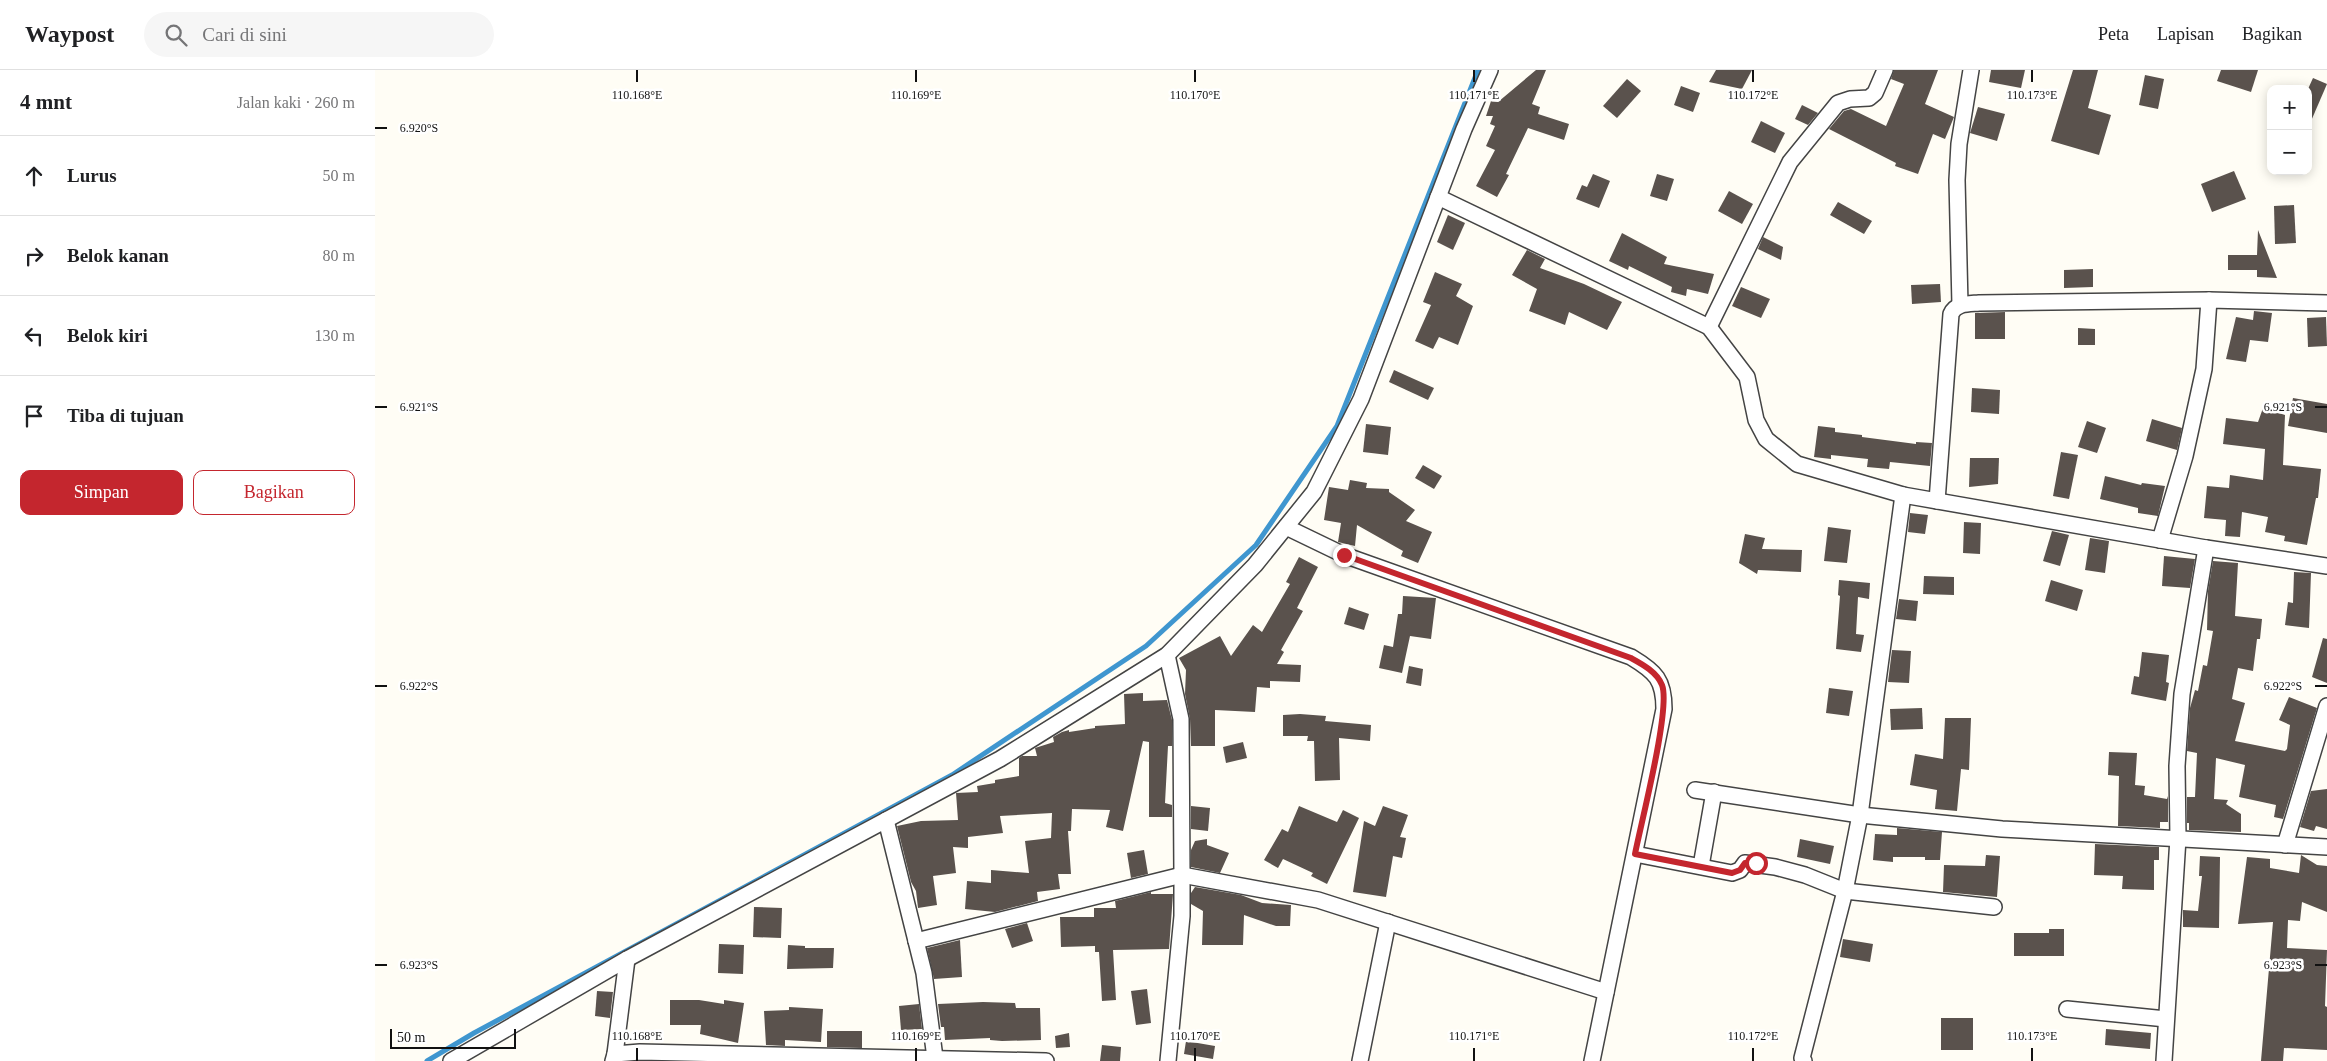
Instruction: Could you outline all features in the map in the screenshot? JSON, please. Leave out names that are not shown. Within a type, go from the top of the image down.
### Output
[{"type":"street","points":[[451,1061],[627,959],[1000,759],[1167,655],[1255,565],[1314,492],[1361,398],[1464,129],[1490,70]]},
{"type":"street","points":[[1709,327],[1791,162],[1838,103],[1850,99],[1869,98],[1875,93],[1885,70]]},
{"type":"street","points":[[1960,305],[1958,162],[1971,70]]},
{"type":"street","points":[[1438,197],[1709,327],[1747,377],[1756,420],[1766,439],[1797,464],[1903,495],[2206,548],[2327,566]]},
{"type":"street","points":[[2160,540],[2185,456],[2204,369],[2209,300]]},
{"type":"street","points":[[1937,501],[1951,314],[1953,309],[1960,305],[2209,300],[2327,303]]},
{"type":"street","points":[[1804,1061],[1802,1058],[1845,890],[1860,815],[1903,495]]},
{"type":"street","points":[[1286,527],[1344,555],[1631,658],[1646,666],[1662,683],[1664,709],[1592,1061]]},
{"type":"street","points":[[2165,1061],[2165,1019],[2178,838],[2177,766],[2182,694],[2206,548]]},
{"type":"street","points":[[1167,655],[1181,719],[1182,875],[1182,916],[1168,1061]]},
{"type":"street","points":[[2285,845],[2327,706]]},
{"type":"street","points":[[1695,790],[1860,815],[2002,829],[2327,848]]},
{"type":"street","points":[[1701,866],[1714,792]]},
{"type":"street","points":[[886,820],[924,972],[935,1058]]},
{"type":"street","points":[[1635,854],[1732,873],[1740,870],[1745,863],[1756,863],[1805,875],[1845,890],[1994,907]]},
{"type":"street","points":[[917,941],[1182,875],[1318,900],[1606,992]]},
{"type":"street","points":[[1360,1061],[1388,922]]},
{"type":"street","points":[[627,959],[614,1057],[640,1052],[840,1059],[935,1058],[1046,1061]]},
{"type":"street","points":[[2067,1009],[2165,1019]]},
{"type":"building","points":[[1536,70],[1546,70],[1532,104],[1540,107],[1538,114],[1569,124],[1564,140],[1528,128],[1506,174],[1509,175],[1497,197],[1476,186],[1495,150],[1486,146],[1495,126],[1490,124],[1493,116],[1486,116],[1491,101],[1498,102]]},
{"type":"building","points":[[1716,70],[1752,70],[1742,89],[1709,82]]},
{"type":"building","points":[[1894,70],[1938,70],[1925,104],[1954,117],[1945,139],[1933,134],[1918,174],[1895,166],[1896,163],[1829,129],[1844,111],[1851,109],[1886,126],[1904,84],[1891,79]]},
{"type":"building","points":[[1991,70],[2025,70],[2021,88],[1989,82]]},
{"type":"building","points":[[2073,70],[2098,70],[2088,108],[2111,115],[2099,155],[2051,141]]},
{"type":"building","points":[[2221,70],[2258,70],[2251,92],[2217,81]]},
{"type":"building","points":[[2145,75],[2164,79],[2158,109],[2139,105]]},
{"type":"building","points":[[2313,78],[2327,84],[2312,119],[2312,85],[2310,85]]},
{"type":"building","points":[[1627,79],[1641,91],[1617,118],[1603,106]]},
{"type":"building","points":[[1681,86],[1700,93],[1693,112],[1674,105]]},
{"type":"building","points":[[1802,105],[1818,113],[1808,125],[1795,119]]},
{"type":"building","points":[[1978,107],[2005,114],[1997,141],[1970,133]]},
{"type":"building","points":[[1761,121],[1785,133],[1775,153],[1751,142]]},
{"type":"building","points":[[2234,171],[2246,199],[2212,212],[2201,184]]},
{"type":"building","points":[[1593,174],[1610,181],[1599,208],[1576,199],[1582,185],[1587,187]]},
{"type":"building","points":[[1657,174],[1674,179],[1667,201],[1650,196]]},
{"type":"building","points":[[1729,191],[1753,204],[1742,224],[1718,211]]},
{"type":"building","points":[[1838,202],[1872,221],[1864,234],[1830,215]]},
{"type":"building","points":[[2294,205],[2296,243],[2275,244],[2274,206]]},
{"type":"building","points":[[1448,215],[1465,223],[1453,250],[1437,242]]},
{"type":"building","points":[[2258,230],[2277,278],[2257,277],[2257,270],[2228,270],[2228,255],[2257,255]]},
{"type":"building","points":[[1622,233],[1667,257],[1664,264],[1714,274],[1708,294],[1687,289],[1686,296],[1671,292],[1672,287],[1629,266],[1628,270],[1609,261]]},
{"type":"building","points":[[1763,237],[1783,247],[1781,260],[1758,249]]},
{"type":"building","points":[[1527,250],[1545,259],[1540,268],[1584,284],[1622,302],[1607,330],[1569,312],[1565,325],[1529,311],[1537,289],[1512,275]]},
{"type":"building","points":[[2093,269],[2093,287],[2064,288],[2064,270]]},
{"type":"building","points":[[1435,272],[1462,284],[1456,296],[1473,306],[1458,345],[1439,337],[1433,349],[1415,341],[1431,305],[1423,302]]},
{"type":"building","points":[[1940,284],[1941,302],[1912,304],[1911,285]]},
{"type":"building","points":[[1741,287],[1770,299],[1761,318],[1732,306]]},
{"type":"building","points":[[2254,311],[2272,313],[2268,342],[2250,340],[2246,362],[2226,359],[2236,317],[2253,320]]},
{"type":"building","points":[[2005,312],[2005,339],[1975,339],[1975,313]]},
{"type":"building","points":[[2326,317],[2327,346],[2308,347],[2307,318]]},
{"type":"building","points":[[2078,328],[2095,329],[2095,345],[2078,345]]},
{"type":"building","points":[[1394,370],[1434,388],[1428,400],[1389,382]]},
{"type":"building","points":[[1972,388],[2000,390],[1999,414],[1971,412]]},
{"type":"building","points":[[2293,398],[2327,404],[2327,433],[2288,426]]},
{"type":"building","points":[[2263,408],[2285,415],[2283,465],[2321,469],[2318,498],[2316,498],[2307,545],[2284,541],[2285,536],[2265,532],[2268,517],[2242,512],[2240,537],[2225,536],[2226,520],[2204,518],[2207,486],[2229,488],[2230,475],[2263,480],[2265,449],[2223,444],[2226,418],[2258,422]]},
{"type":"building","points":[[2152,419],[2182,428],[2177,450],[2146,441]]},
{"type":"building","points":[[2087,421],[2106,428],[2097,453],[2078,447]]},
{"type":"building","points":[[1366,424],[1391,427],[1388,455],[1363,452]]},
{"type":"building","points":[[1818,426],[1835,428],[1835,432],[1862,435],[1862,437],[1916,444],[1916,442],[1932,443],[1930,466],[1890,462],[1889,469],[1867,467],[1868,459],[1831,455],[1831,459],[1814,457]]},
{"type":"building","points":[[2061,452],[2078,455],[2069,499],[2053,496]]},
{"type":"building","points":[[1970,458],[1999,458],[1998,484],[1969,487]]},
{"type":"building","points":[[1423,465],[1442,476],[1434,489],[1415,478]]},
{"type":"building","points":[[2105,476],[2141,485],[2142,483],[2165,486],[2158,516],[2138,513],[2138,508],[2100,499]]},
{"type":"building","points":[[1350,480],[1367,483],[1366,488],[1389,489],[1389,492],[1415,510],[1406,521],[1432,532],[1418,563],[1401,556],[1403,551],[1357,525],[1355,546],[1338,542],[1341,523],[1324,520],[1329,487],[1348,490]]},
{"type":"building","points":[[1910,513],[1928,515],[1925,534],[1908,532]]},
{"type":"building","points":[[1964,522],[1981,523],[1980,554],[1963,553]]},
{"type":"building","points":[[1828,527],[1851,530],[1847,563],[1824,561]]},
{"type":"building","points":[[2052,531],[2069,535],[2060,566],[2043,561]]},
{"type":"building","points":[[1745,534],[1765,538],[1762,549],[1802,550],[1801,572],[1758,570],[1757,574],[1739,563]]},
{"type":"building","points":[[2090,538],[2109,541],[2105,573],[2085,570]]},
{"type":"building","points":[[2164,556],[2195,559],[2190,588],[2162,586]]},
{"type":"building","points":[[1299,557],[1318,567],[1297,608],[1303,611],[1281,650],[1284,652],[1277,664],[1301,665],[1300,682],[1270,681],[1270,688],[1257,687],[1255,712],[1215,710],[1215,746],[1191,746],[1190,719],[1185,694],[1186,670],[1179,658],[1220,636],[1231,656],[1253,625],[1262,632],[1290,584],[1286,582]]},
{"type":"building","points":[[2213,561],[2238,563],[2235,616],[2262,619],[2260,639],[2257,639],[2253,671],[2238,668],[2232,699],[2245,703],[2235,741],[2285,751],[2287,749],[2290,725],[2279,720],[2289,697],[2317,708],[2283,819],[2274,817],[2276,805],[2239,797],[2245,765],[2216,758],[2214,799],[2228,800],[2226,804],[2241,814],[2241,832],[2189,830],[2189,823],[2187,823],[2187,797],[2195,797],[2197,753],[2187,751],[2190,708],[2195,690],[2198,691],[2203,665],[2207,666],[2213,631],[2207,630],[2208,591]]},
{"type":"building","points":[[2294,572],[2311,573],[2309,628],[2285,625],[2288,602],[2293,603]]},
{"type":"building","points":[[1924,576],[1954,577],[1954,595],[1923,594]]},
{"type":"building","points":[[1839,580],[1870,583],[1869,599],[1858,597],[1856,634],[1864,635],[1861,652],[1836,649],[1840,596],[1838,595]]},
{"type":"building","points":[[2051,580],[2083,590],[2077,611],[2045,601]]},
{"type":"building","points":[[1403,596],[1436,598],[1431,639],[1410,636],[1402,673],[1379,668],[1384,645],[1393,647],[1398,614],[1402,614]]},
{"type":"building","points":[[1899,599],[1918,601],[1916,621],[1896,619]]},
{"type":"building","points":[[1349,607],[1369,614],[1364,630],[1344,624]]},
{"type":"building","points":[[2323,638],[2327,639],[2327,683],[2312,677]]},
{"type":"building","points":[[1892,650],[1911,651],[1909,683],[1888,682]]},
{"type":"building","points":[[2142,652],[2169,655],[2166,682],[2169,683],[2166,701],[2131,694],[2134,676],[2139,677]]},
{"type":"building","points":[[1409,666],[1423,669],[1421,686],[1406,683]]},
{"type":"building","points":[[1829,688],[1853,691],[1849,716],[1826,713]]},
{"type":"building","points":[[1143,693],[1143,701],[1167,700],[1172,720],[1172,746],[1168,746],[1165,803],[1172,805],[1172,817],[1149,817],[1149,742],[1143,741],[1123,831],[1106,827],[1110,810],[1072,809],[1071,831],[1068,831],[1071,874],[1058,874],[1060,889],[1037,892],[1038,901],[995,912],[965,909],[967,881],[991,883],[991,870],[1029,873],[1025,841],[1051,838],[1052,813],[1000,816],[1003,833],[968,837],[968,848],[953,847],[956,873],[933,876],[937,905],[918,908],[916,891],[911,882],[897,826],[921,821],[958,820],[956,793],[978,792],[977,786],[995,783],[995,780],[1019,776],[1019,758],[1022,756],[1037,756],[1035,748],[1054,742],[1053,737],[1062,732],[1095,728],[1095,726],[1125,724],[1124,694]]},
{"type":"building","points":[[1922,708],[1923,729],[1891,730],[1890,709]]},
{"type":"building","points":[[1283,715],[1326,716],[1325,721],[1371,725],[1370,741],[1339,738],[1340,780],[1315,781],[1314,741],[1307,741],[1308,736],[1283,736]]},
{"type":"building","points":[[1945,718],[1971,718],[1969,770],[1961,769],[1957,811],[1935,809],[1937,790],[1910,785],[1915,754],[1943,759]]},
{"type":"building","points":[[1243,742],[1247,758],[1226,763],[1223,747]]},
{"type":"building","points":[[2109,752],[2137,753],[2135,785],[2145,786],[2144,795],[2167,799],[2168,796],[2168,822],[2160,822],[2160,828],[2118,826],[2119,776],[2108,775]]},
{"type":"building","points":[[2327,789],[2327,829],[2316,826],[2314,831],[2300,827],[2311,791]]},
{"type":"building","points":[[1191,806],[1210,808],[1208,831],[1191,829]]},
{"type":"building","points":[[1299,806],[1337,822],[1343,810],[1359,818],[1327,884],[1311,876],[1313,873],[1283,859],[1278,868],[1264,860],[1282,829],[1288,832]]},
{"type":"building","points":[[1383,806],[1408,815],[1400,837],[1406,838],[1402,858],[1393,856],[1386,897],[1353,892],[1364,821],[1375,826]]},
{"type":"building","points":[[1897,828],[1942,832],[1940,860],[1925,860],[1925,857],[1893,857],[1893,862],[1873,860],[1875,834],[1897,835]]},
{"type":"building","points":[[1207,839],[1207,845],[1229,853],[1220,873],[1191,867],[1191,850],[1195,841]]},
{"type":"building","points":[[1800,839],[1834,846],[1830,864],[1797,857]]},
{"type":"building","points":[[2095,844],[2159,847],[2159,860],[2154,860],[2154,890],[2122,889],[2123,876],[2094,875]]},
{"type":"building","points":[[1144,850],[1148,874],[1131,878],[1127,853]]},
{"type":"building","points":[[1986,855],[2000,856],[1997,897],[1943,892],[1944,865],[1985,866]]},
{"type":"building","points":[[2301,855],[2317,865],[2327,866],[2327,912],[2302,902],[2300,921],[2288,920],[2287,948],[2327,950],[2325,1006],[2327,1007],[2327,1050],[2284,1048],[2283,1061],[2261,1061],[2273,922],[2238,924],[2247,857],[2270,859],[2270,868],[2299,873]]},
{"type":"building","points":[[2200,856],[2220,857],[2219,928],[2183,927],[2183,910],[2198,911],[2202,876],[2199,876]]},
{"type":"building","points":[[1195,887],[1241,895],[1262,903],[1291,905],[1290,926],[1276,926],[1244,915],[1243,945],[1202,945],[1203,911],[1191,904],[1191,893]]},
{"type":"building","points":[[1151,892],[1151,894],[1173,894],[1169,949],[1113,950],[1116,1000],[1102,1001],[1099,952],[1095,952],[1095,946],[1061,947],[1060,917],[1094,917],[1094,908],[1116,908],[1115,901]]},
{"type":"building","points":[[754,907],[782,908],[781,938],[753,937]]},
{"type":"building","points":[[1027,923],[1033,941],[1012,948],[1005,929]]},
{"type":"building","points":[[2049,929],[2064,929],[2064,956],[2014,956],[2014,933],[2049,933]]},
{"type":"building","points":[[1843,939],[1873,944],[1870,962],[1840,957]]},
{"type":"building","points":[[960,940],[962,977],[934,979],[927,948]]},
{"type":"building","points":[[719,944],[744,945],[743,974],[718,973]]},
{"type":"building","points":[[788,945],[805,946],[805,948],[834,948],[833,968],[787,969]]},
{"type":"building","points":[[1147,989],[1151,1023],[1136,1025],[1131,991]]},
{"type":"building","points":[[597,991],[613,992],[610,1018],[595,1016]]},
{"type":"building","points":[[670,1000],[699,1000],[724,1004],[724,1000],[744,1003],[738,1043],[700,1034],[701,1025],[670,1025]]},
{"type":"building","points":[[1015,1003],[1016,1008],[1040,1008],[1041,1040],[1002,1041],[990,1040],[990,1038],[945,1040],[938,1004]]},
{"type":"building","points":[[919,1004],[922,1029],[901,1030],[899,1006]]},
{"type":"building","points":[[789,1007],[823,1009],[821,1042],[785,1040],[785,1046],[766,1045],[764,1011],[789,1010]]},
{"type":"building","points":[[1941,1018],[1973,1018],[1973,1050],[1941,1050]]},
{"type":"building","points":[[2106,1029],[2151,1033],[2150,1049],[2105,1045]]},
{"type":"building","points":[[827,1031],[862,1031],[862,1048],[827,1047]]},
{"type":"building","points":[[1069,1033],[1070,1047],[1056,1048],[1055,1036]]},
{"type":"building","points":[[1186,1041],[1215,1046],[1213,1059],[1184,1054]]},
{"type":"building","points":[[1102,1045],[1121,1047],[1120,1061],[1100,1061]]},
{"type":"waterway","points":[[427,1061],[474,1033],[952,775],[1146,646],[1256,545],[1337,426],[1478,70]]},
{"type":"route","points":[[1344,555],[1631,658],[1646,666],[1662,683],[1664,709],[1635,854],[1732,873],[1740,870],[1745,863],[1756,863]]}]
